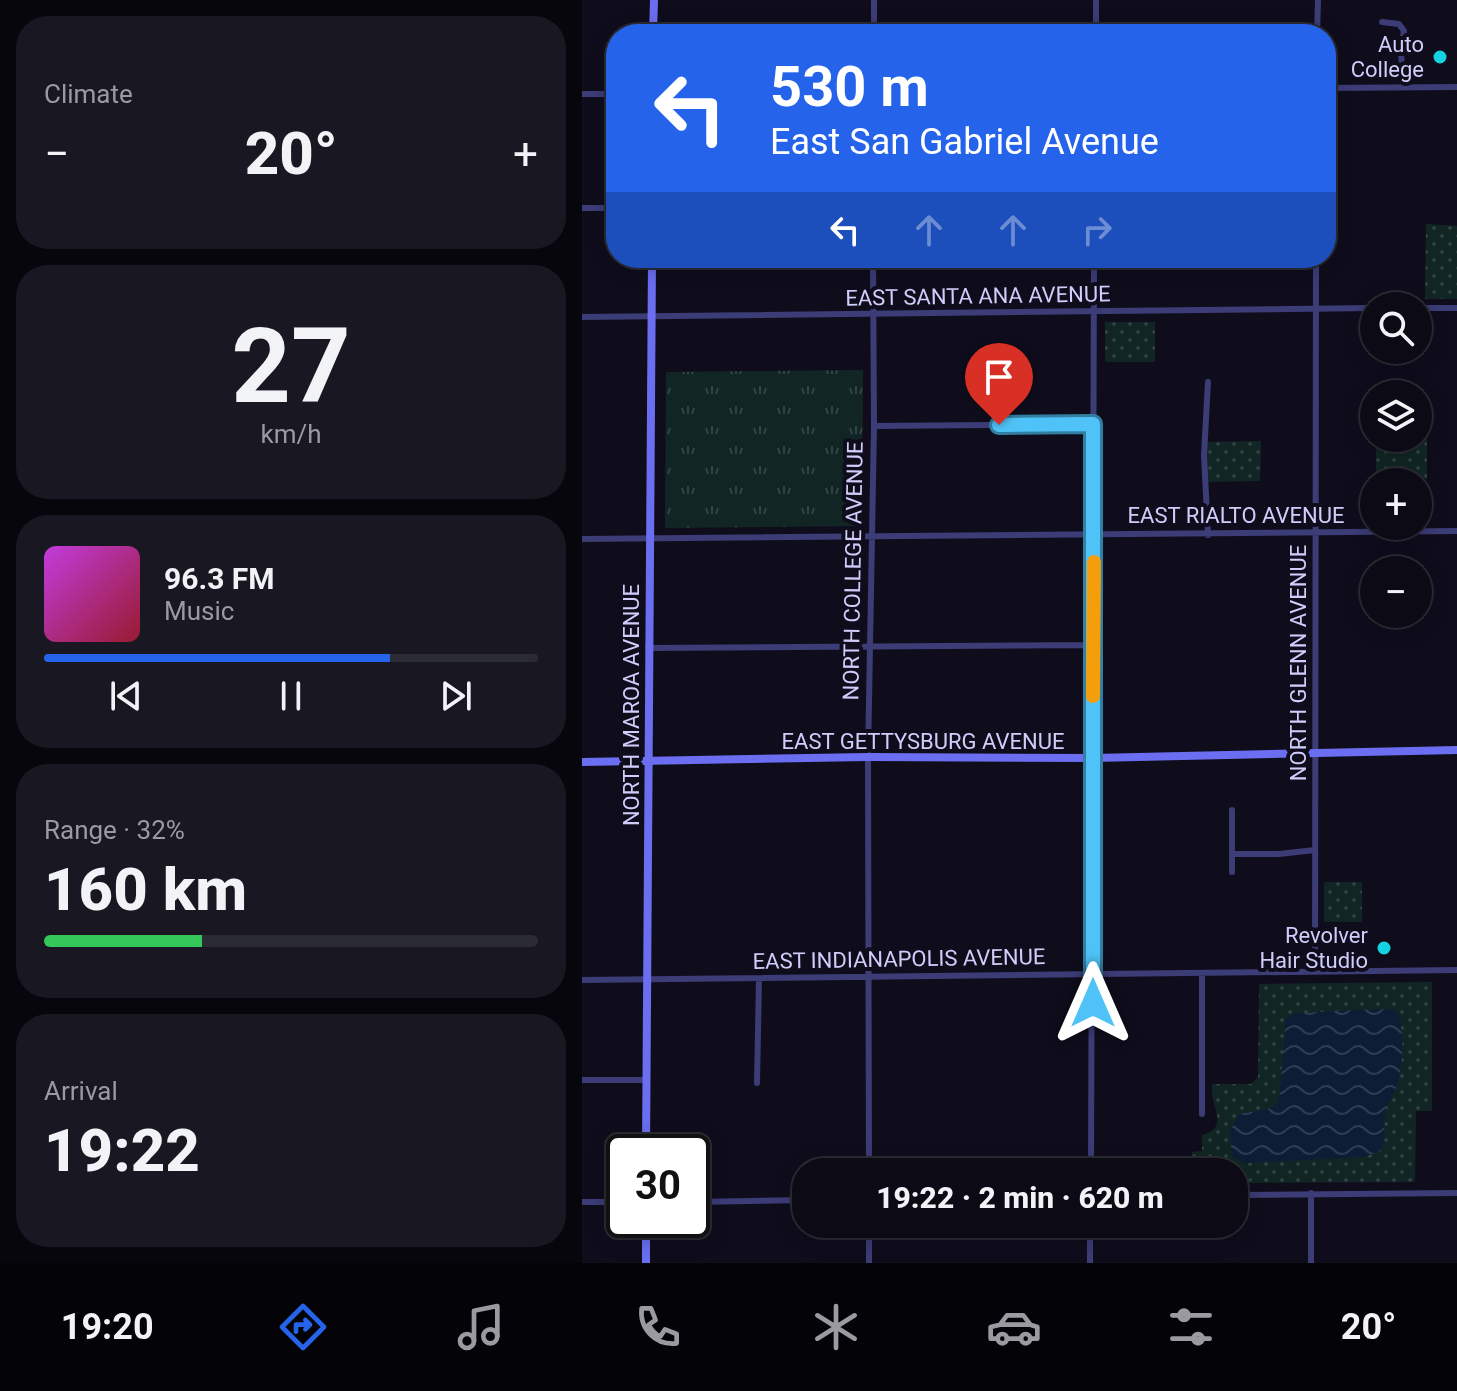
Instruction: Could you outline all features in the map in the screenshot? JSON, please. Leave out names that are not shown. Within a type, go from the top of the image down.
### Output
[{"type":"main road","points":[[653,24],[654,0]]},
{"type":"main road","name":"NORTH MAROA AVENUE","points":[[646,1134],[652,268]]},
{"type":"main road","name":"EAST GETTYSBURG AVENUE","points":[[582,762],[868,757],[1093,758],[1457,750]]},
{"type":"main road","points":[[646,1238],[646,1263]]},
{"type":"street","points":[[874,0],[874,24]]},
{"type":"street","points":[[1096,0],[1096,24]]},
{"type":"street","points":[[1317,24],[1318,0]]},
{"type":"street","points":[[1382,22],[1399,24],[1404,31],[1401,51],[1403,87]]},
{"type":"street","points":[[1336,88],[1457,87]]},
{"type":"street","points":[[582,94],[606,94]]},
{"type":"street","points":[[582,208],[606,208]]},
{"type":"street","name":"NORTH COLLEGE AVENUE","points":[[869,1158],[868,757],[874,426],[873,268]]},
{"type":"street","points":[[1091,1158],[1094,268]]},
{"type":"street","name":"NORTH GLENN AVENUE","points":[[1315,972],[1316,268]]},
{"type":"street","name":"EAST SANTA ANA AVENUE","points":[[582,317],[1360,308]]},
{"type":"street","points":[[1432,308],[1457,308]]},
{"type":"street","points":[[1208,382],[1204,455],[1208,535]]},
{"type":"street","points":[[874,426],[1093,424]]},
{"type":"street","name":"EAST RIALTO AVENUE","points":[[582,539],[1457,531]]},
{"type":"street","points":[[648,648],[1094,645]]},
{"type":"street","points":[[1232,810],[1232,872]]},
{"type":"street","points":[[1232,854],[1315,850]]},
{"type":"street","name":"EAST INDIANAPOLIS AVENUE","points":[[582,980],[1457,970]]},
{"type":"street","points":[[1202,973],[1202,1114]]},
{"type":"street","points":[[757,1083],[759,979]]},
{"type":"street","points":[[582,1080],[647,1080]]},
{"type":"street","points":[[1311,1193],[1311,1263]]},
{"type":"street","points":[[1248,1195],[1457,1193]]},
{"type":"street","points":[[710,1202],[792,1200]]},
{"type":"street","points":[[582,1202],[606,1202]]},
{"type":"street","points":[[869,1238],[869,1263]]},
{"type":"street","points":[[1090,1238],[1090,1263]]},
{"type":"green space","points":[[1426,224],[1457,226],[1457,299],[1432,299],[1432,292],[1425,292]]},
{"type":"green space","points":[[1105,322],[1155,322],[1155,362],[1105,362]]},
{"type":"green space","points":[[863,370],[862,526],[665,528],[666,372]]},
{"type":"green space","points":[[1261,441],[1260,481],[1205,482],[1205,442]]},
{"type":"green space","points":[[1376,452],[1427,452],[1427,468],[1376,468]]},
{"type":"green space","points":[[1324,882],[1362,882],[1362,922],[1324,922]]},
{"type":"green space","points":[[1432,982],[1432,1111],[1416,1111],[1415,1182],[1248,1183],[1248,1158],[1192,1158],[1192,1152],[1202,1151],[1202,1135],[1213,1130],[1217,1123],[1212,1084],[1251,1084],[1258,1077],[1259,984]]},
{"type":"water","points":[[1395,1010],[1401,1025],[1402,1057],[1396,1088],[1385,1114],[1381,1151],[1363,1157],[1248,1163],[1248,1158],[1232,1157],[1230,1132],[1239,1114],[1269,1109],[1279,1101],[1286,1019],[1296,1013]]},
{"type":"slow traffic","points":[[1093,696],[1094,562]]},
{"type":"place","name":"Auto College","points":[[1440,57]]},
{"type":"place","name":"Revolver Hair Studio","points":[[1384,948]]},
{"type":"route","points":[[999,425],[1093,424],[1093,1003]]}]
